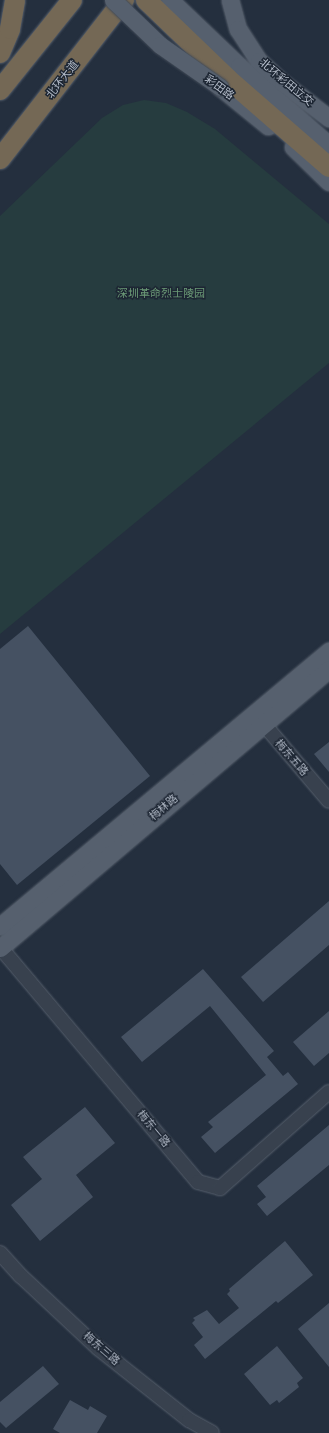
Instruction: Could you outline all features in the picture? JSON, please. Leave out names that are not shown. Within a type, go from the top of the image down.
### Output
[{"type":"highway","points":[[0,53],[10,29],[15,0]]},
{"type":"highway","points":[[0,90],[72,0]]},
{"type":"highway","name":"北环大道","points":[[0,159],[124,0]]},
{"type":"highway","points":[[146,0],[229,78],[329,167]]},
{"type":"main road","name":"彩田路","points":[[113,0],[160,45],[291,110],[329,145]]},
{"type":"main road","name":"彩田路","points":[[170,0],[229,78],[289,143],[329,173]]},
{"type":"main road","name":"北环彩田立交","points":[[230,0],[238,29],[260,61],[283,83],[329,118]]},
{"type":"main road","points":[[291,110],[329,134]]},
{"type":"main road","points":[[289,143],[329,182]]},
{"type":"main road","name":"梅林路","points":[[0,947],[259,718],[329,651]]},
{"type":"main road","name":"梅林路","points":[[0,926],[259,718],[329,669]]},
{"type":"street","name":"梅东五路","points":[[259,718],[329,801]]},
{"type":"street","name":"梅东一路","points":[[0,947],[198,1182],[220,1188],[329,1092]]},
{"type":"street","name":"梅东三路","points":[[0,1253],[21,1276],[98,1348],[183,1415],[212,1433]]},
{"type":"green space","name":"深圳革命烈士陵园","points":[[144,100],[166,103],[187,112],[215,129],[329,224],[329,363],[0,634],[0,216],[102,118],[123,105]]},
{"type":"building","points":[[28,626],[150,776],[17,885],[0,864],[0,649]]},
{"type":"building","points":[[329,742],[329,772],[314,754]]},
{"type":"building","points":[[329,901],[329,945],[263,1002],[241,977]]},
{"type":"building","points":[[203,969],[274,1051],[267,1057],[283,1076],[288,1072],[298,1084],[215,1153],[201,1137],[213,1127],[208,1122],[266,1075],[210,1006],[142,1062],[121,1037]]},
{"type":"building","points":[[329,1011],[329,1053],[314,1066],[293,1042]]},
{"type":"building","points":[[85,1107],[115,1143],[76,1175],[93,1197],[40,1241],[11,1205],[42,1179],[23,1157]]},
{"type":"building","points":[[329,1125],[329,1165],[267,1216],[257,1204],[266,1197],[257,1186]]},
{"type":"building","points":[[285,1241],[313,1275],[278,1303],[276,1301],[205,1359],[194,1345],[203,1337],[192,1323],[195,1320],[193,1318],[207,1310],[219,1324],[239,1308],[227,1294],[230,1291],[229,1289]]},
{"type":"building","points":[[329,1303],[329,1367],[298,1329]]},
{"type":"building","points":[[277,1346],[303,1378],[297,1383],[299,1387],[279,1403],[277,1400],[270,1405],[244,1374]]},
{"type":"building","points":[[43,1366],[59,1384],[6,1428],[0,1422],[0,1402]]},
{"type":"building","points":[[70,1400],[88,1410],[90,1406],[107,1416],[97,1433],[60,1433],[53,1429]]}]
